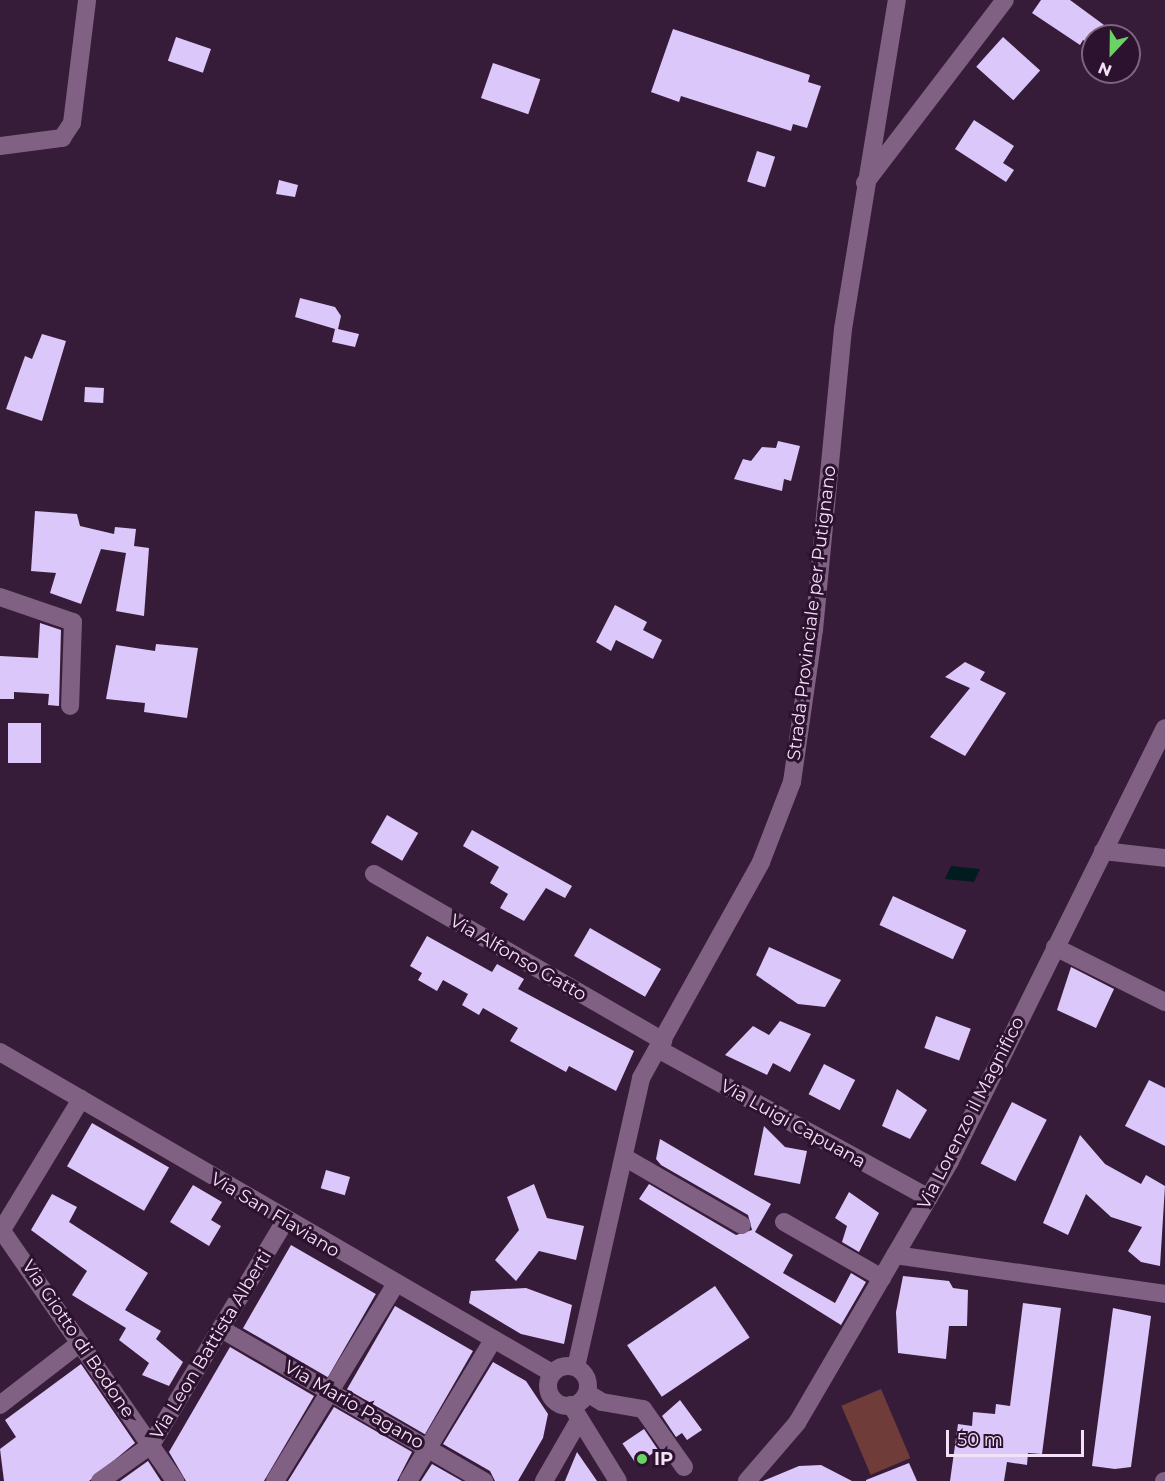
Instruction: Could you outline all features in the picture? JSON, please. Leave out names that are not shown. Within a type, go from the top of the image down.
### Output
[{"type":"street","points":[[0,146],[62,138],[72,123],[87,0]]},
{"type":"street","name":"Strada Provinciale per Putignano","points":[[576,1367],[641,1078],[761,862],[792,782],[864,184],[897,0]]},
{"type":"street","points":[[864,184],[1005,0]]},
{"type":"street","points":[[0,597],[73,622],[70,706]]},
{"type":"street","name":"Via Lorenzo il Magnifico","points":[[747,1481],[797,1422],[929,1198],[1165,728]]},
{"type":"street","points":[[1103,851],[1165,858]]},
{"type":"street","name":"Via Alfonso Gatto","points":[[374,874],[660,1045]]},
{"type":"street","points":[[1055,947],[1165,1002]]},
{"type":"street","name":"Via Luigi Capuana","points":[[660,1045],[929,1198]]},
{"type":"street","name":"Via San Flaviano","points":[[0,1052],[285,1221],[552,1374]]},
{"type":"street","points":[[1,1228],[81,1099]]},
{"type":"street","points":[[624,1157],[742,1225]]},
{"type":"street","name":"Via Leon Battista Alberti","points":[[100,1481],[151,1445],[223,1330],[285,1221]]},
{"type":"street","points":[[784,1222],[882,1278]]},
{"type":"street","name":"Via Giotto di Bodone","points":[[1,1228],[175,1481]]},
{"type":"street","points":[[896,1255],[1165,1294]]},
{"type":"street","points":[[275,1481],[395,1285]]},
{"type":"street","name":"Via Mario Pagano","points":[[223,1330],[484,1481]]},
{"type":"street","points":[[408,1481],[492,1340]]},
{"type":"street","points":[[0,1405],[80,1343]]},
{"type":"street","points":[[544,1481],[575,1414],[587,1393],[586,1378],[576,1367],[552,1374],[550,1393],[575,1414],[618,1481]]},
{"type":"street","points":[[587,1393],[603,1402],[643,1408],[684,1467]]},
{"type":"shaded area","points":[[951,866],[980,869],[974,882],[945,879]]},
{"type":"shaded area","points":[[881,1389],[910,1458],[871,1475],[841,1406]]},
{"type":"building","points":[[1041,0],[1070,0],[1103,24],[1081,24],[1080,45],[1032,13]]},
{"type":"building","points":[[673,29],[810,75],[808,82],[821,86],[807,128],[793,124],[791,131],[681,96],[679,102],[651,92]]},
{"type":"building","points":[[176,37],[211,49],[203,73],[168,61]]},
{"type":"building","points":[[1003,37],[1040,70],[1013,100],[976,67]]},
{"type":"building","points":[[493,63],[540,79],[528,114],[481,98]]},
{"type":"building","points":[[974,120],[1014,146],[1003,163],[1014,170],[1006,182],[955,149]]},
{"type":"building","points":[[757,151],[775,157],[765,187],[747,181]]},
{"type":"building","points":[[279,180],[298,185],[295,197],[276,194]]},
{"type":"building","points":[[300,298],[335,307],[341,316],[338,329],[359,334],[355,347],[332,342],[335,329],[295,317]]},
{"type":"building","points":[[42,334],[66,341],[42,421],[6,409],[25,356],[32,359]]},
{"type":"building","points":[[85,387],[104,388],[103,403],[84,402]]},
{"type":"building","points":[[778,441],[800,446],[791,481],[784,479],[782,491],[734,479],[743,459],[751,461],[762,447],[776,448]]},
{"type":"building","points":[[35,511],[77,514],[80,526],[114,534],[115,527],[136,529],[134,546],[149,548],[144,616],[116,611],[126,553],[101,549],[81,604],[50,593],[56,573],[31,571]]},
{"type":"building","points":[[615,605],[647,622],[643,630],[662,640],[653,659],[616,640],[611,651],[596,642]]},
{"type":"building","points":[[40,623],[61,630],[59,706],[48,705],[49,694],[14,692],[14,699],[0,699],[0,656],[38,658]]},
{"type":"building","points":[[156,644],[198,648],[187,718],[144,712],[145,703],[106,699],[116,645],[155,651]]},
{"type":"building","points":[[965,662],[985,672],[980,680],[1006,693],[965,756],[930,737],[970,688],[945,677]]},
{"type":"building","points":[[8,723],[41,723],[41,763],[8,763]]},
{"type":"building","points":[[387,815],[418,833],[402,861],[371,843]]},
{"type":"building","points":[[472,830],[572,886],[565,898],[546,888],[524,921],[500,908],[508,894],[490,883],[499,867],[463,846]]},
{"type":"building","points":[[893,896],[966,930],[953,959],[879,925]]},
{"type":"building","points":[[590,928],[661,969],[645,997],[574,956]]},
{"type":"building","points":[[427,936],[492,972],[497,964],[524,979],[518,989],[634,1051],[616,1091],[569,1066],[566,1072],[510,1041],[518,1028],[483,1008],[479,1015],[462,1005],[468,994],[443,980],[437,991],[418,980],[422,973],[410,966]]},
{"type":"building","points":[[769,947],[841,980],[825,1007],[798,1004],[756,975]]},
{"type":"building","points":[[1071,967],[1114,989],[1096,1028],[1057,1010]]},
{"type":"building","points":[[936,1016],[971,1029],[959,1061],[924,1048]]},
{"type":"building","points":[[780,1021],[811,1034],[790,1072],[773,1063],[767,1075],[725,1055],[753,1026],[769,1035]]},
{"type":"building","points":[[824,1064],[855,1080],[840,1110],[809,1094]]},
{"type":"building","points":[[1149,1080],[1165,1088],[1165,1146],[1125,1126]]},
{"type":"building","points":[[897,1089],[927,1110],[910,1139],[882,1126]]},
{"type":"building","points":[[1012,1102],[1047,1120],[1015,1181],[981,1163]]},
{"type":"building","points":[[92,1123],[169,1168],[144,1211],[67,1166]]},
{"type":"building","points":[[764,1126],[785,1147],[807,1151],[800,1184],[754,1175]]},
{"type":"building","points":[[1080,1135],[1105,1164],[1141,1184],[1146,1175],[1165,1186],[1160,1266],[1141,1262],[1128,1251],[1142,1227],[1111,1217],[1086,1194],[1068,1235],[1043,1223]]},
{"type":"building","points":[[660,1139],[771,1204],[755,1232],[793,1255],[783,1273],[835,1303],[851,1273],[866,1282],[841,1325],[639,1199],[649,1184],[736,1235],[752,1230],[748,1215],[661,1165],[656,1159]]},
{"type":"building","points":[[326,1170],[350,1177],[345,1195],[321,1188]]},
{"type":"building","points":[[534,1184],[547,1218],[584,1226],[576,1260],[539,1251],[516,1281],[495,1260],[519,1230],[507,1197]]},
{"type":"building","points":[[193,1185],[222,1202],[211,1220],[221,1226],[209,1246],[170,1222]]},
{"type":"building","points":[[849,1192],[879,1213],[859,1252],[842,1242],[847,1226],[835,1218]]},
{"type":"building","points":[[52,1194],[77,1207],[69,1222],[148,1273],[125,1310],[161,1331],[156,1339],[183,1362],[169,1386],[142,1375],[149,1363],[119,1340],[126,1328],[72,1295],[87,1271],[31,1230]]},
{"type":"building","points":[[291,1245],[376,1294],[328,1377],[243,1328]]},
{"type":"building","points":[[903,1276],[949,1281],[953,1288],[968,1290],[967,1326],[949,1326],[946,1359],[898,1353],[896,1312]]},
{"type":"building","points":[[715,1286],[750,1337],[662,1397],[627,1345]]},
{"type":"building","points":[[526,1288],[572,1305],[564,1344],[521,1334],[469,1303],[471,1291]]},
{"type":"building","points":[[1023,1303],[1061,1308],[1042,1454],[1028,1453],[1027,1465],[1007,1462],[1004,1481],[950,1481],[958,1424],[972,1426],[973,1412],[995,1414],[996,1404],[1010,1406]]},
{"type":"building","points":[[395,1306],[473,1351],[425,1434],[347,1389]]},
{"type":"building","points":[[1113,1308],[1151,1316],[1131,1467],[1115,1469],[1092,1466]]},
{"type":"building","points":[[230,1347],[314,1396],[264,1481],[186,1481],[169,1452]]},
{"type":"building","points":[[493,1362],[526,1381],[548,1414],[543,1438],[518,1481],[495,1481],[490,1471],[443,1444]]},
{"type":"building","points":[[81,1364],[135,1443],[89,1481],[4,1481],[0,1449],[16,1437],[5,1420]]},
{"type":"building","points":[[680,1400],[702,1430],[687,1440],[682,1433],[676,1437],[662,1416]]},
{"type":"building","points":[[334,1407],[412,1452],[397,1481],[288,1481]]},
{"type":"building","points":[[644,1429],[658,1450],[636,1464],[622,1444]]},
{"type":"building","points":[[577,1452],[597,1481],[565,1481]]},
{"type":"building","points":[[148,1461],[161,1481],[120,1481]]},
{"type":"building","points":[[909,1463],[917,1481],[866,1481],[866,1480]]},
{"type":"building","points":[[432,1464],[462,1481],[421,1481]]},
{"type":"building","points":[[821,1465],[852,1481],[763,1481],[799,1466]]},
{"type":"place","name":"IP","points":[[642,1459]]}]
